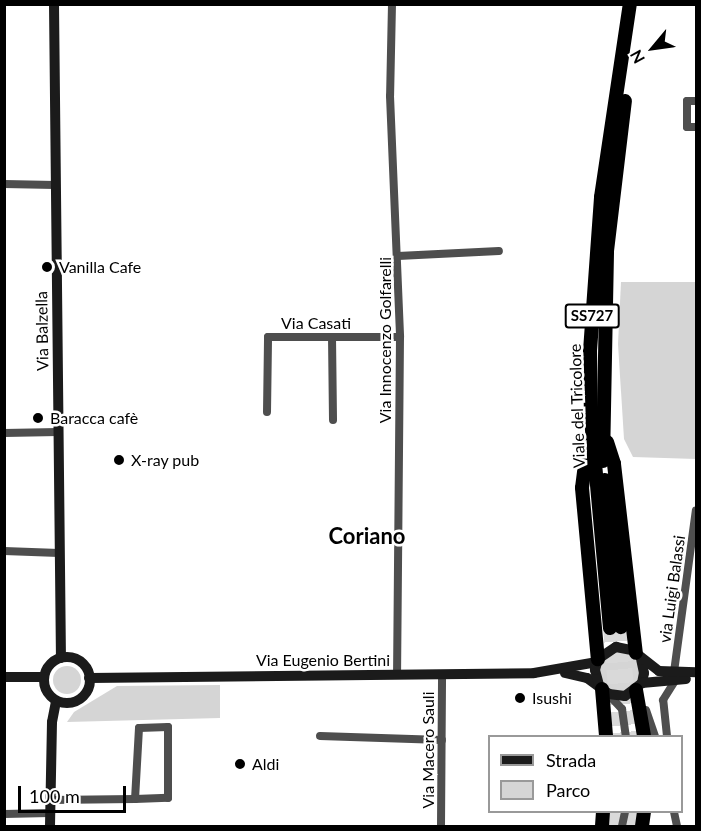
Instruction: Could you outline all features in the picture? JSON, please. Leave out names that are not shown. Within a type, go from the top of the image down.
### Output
[{"type":"highway","name":"Viale del Tricolore","points":[[615,628],[597,424],[593,287],[601,197],[630,4]]},
{"type":"highway","name":"Viale del Tricolore","points":[[597,424],[607,251],[639,4]]},
{"type":"highway","points":[[597,424],[614,464],[638,655]]},
{"type":"highway","points":[[597,424],[582,489],[598,660]]},
{"type":"highway","points":[[639,687],[644,735]]},
{"type":"highway","points":[[602,689],[606,735]]},
{"type":"main road","name":"Via Balzella","points":[[54,4],[58,553],[61,658]]},
{"type":"main road","name":"Via Eugenio Bertini","points":[[556,672],[598,660],[616,647],[638,655],[659,671],[696,679]]},
{"type":"main road","points":[[638,655],[644,667],[639,687]]},
{"type":"main road","points":[[61,658],[76,659],[89,678],[80,699],[56,701],[46,691],[44,677],[50,665],[61,658]]},
{"type":"main road","points":[[598,660],[602,689]]},
{"type":"main road","name":"Via Eugenio Bertini","points":[[89,678],[556,672],[576,674],[620,696],[675,675],[696,672]]},
{"type":"main road","points":[[4,677],[44,677]]},
{"type":"main road","points":[[50,826],[52,722],[56,701]]},
{"type":"street","name":"Via Innocenzo Golfarelli","points":[[392,4],[390,96],[400,337],[397,675]]},
{"type":"street","points":[[696,101],[687,101],[687,127],[696,127]]},
{"type":"street","points":[[4,184],[55,185]]},
{"type":"street","points":[[398,256],[499,251]]},
{"type":"street","name":"Via Casati","points":[[267,412],[268,336],[400,337]]},
{"type":"street","points":[[332,337],[333,420]]},
{"type":"street","points":[[4,433],[57,432]]},
{"type":"street","name":"via Luigi Balassi","points":[[667,735],[663,700],[675,675],[696,510]]},
{"type":"street","points":[[4,551],[58,553]]},
{"type":"street","name":"Via Macero Sauli","points":[[441,826],[442,675]]},
{"type":"street","points":[[639,687],[655,735]]},
{"type":"street","points":[[602,689],[622,709],[626,735]]},
{"type":"street","points":[[50,800],[135,799],[168,798],[168,727],[139,728],[135,799]]},
{"type":"street","points":[[320,736],[442,740]]},
{"type":"street","points":[[4,814],[50,813]]},
{"type":"green space","points":[[621,282],[696,282],[696,459],[633,457],[624,439],[618,344]]},
{"type":"green space","points":[[620,652],[634,658],[640,672],[634,686],[620,692],[606,686],[600,672],[606,658]]},
{"type":"green space","points":[[67,666],[77,670],[81,680],[77,690],[67,694],[57,690],[53,680],[57,670]]},
{"type":"green space","points":[[220,685],[220,718],[67,722],[74,712],[117,686]]},
{"type":"tunnel","points":[[621,627],[632,735]]},
{"type":"tunnel","points":[[610,628],[619,735]]},
{"type":"tunnel","points":[[612,826],[615,813]]},
{"type":"tunnel","points":[[631,826],[634,813]]},
{"type":"place","name":"Vanilla Cafe","points":[[47,267]]},
{"type":"place","name":"Baracca cafè","points":[[38,418]]},
{"type":"place","name":"X-ray pub","points":[[119,460]]},
{"type":"place","name":"Isushi","points":[[520,698]]},
{"type":"place","name":"Aldi","points":[[240,764]]},
{"type":"district","name":"Coriano","points":[[367,536]]}]
